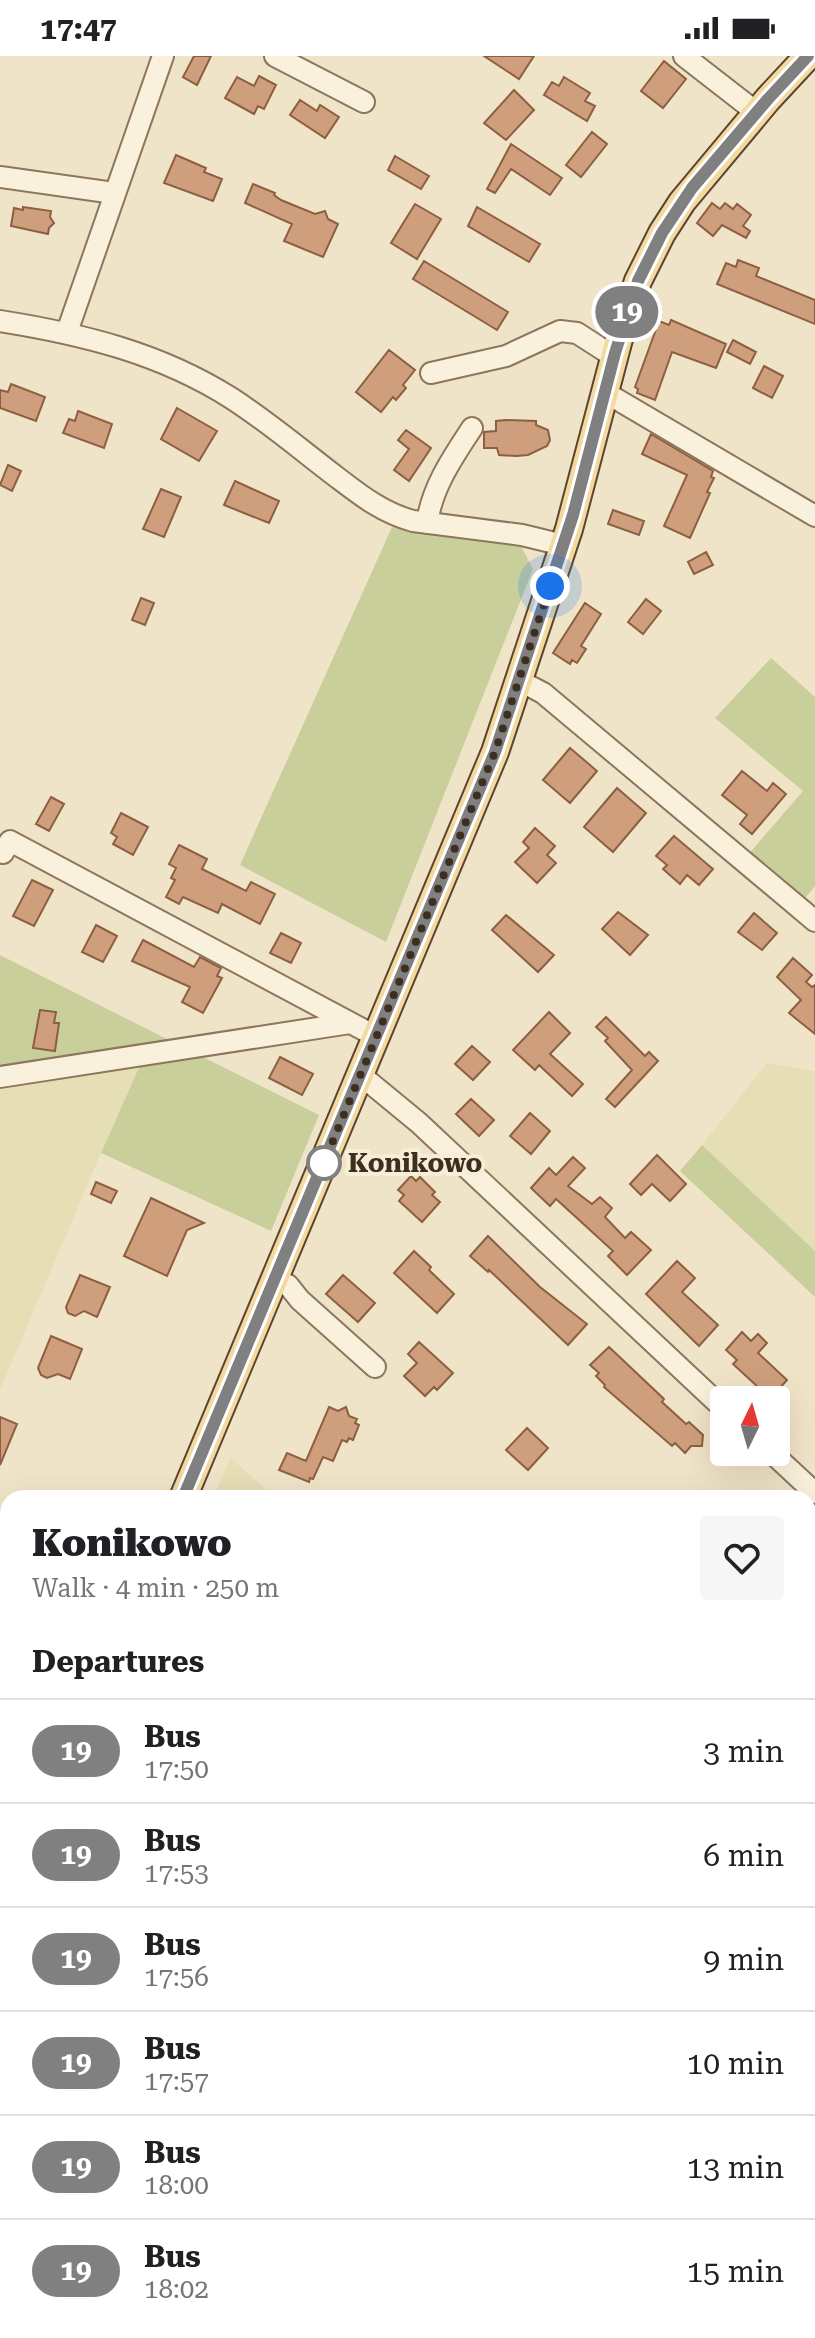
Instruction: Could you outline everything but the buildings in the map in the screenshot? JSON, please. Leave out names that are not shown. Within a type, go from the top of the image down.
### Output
[{"type":"main road","points":[[186,1490],[492,760],[563,545],[615,353],[638,281],[662,233],[692,188],[808,56]]},
{"type":"street","points":[[67,332],[163,56]]},
{"type":"street","points":[[275,56],[364,102]]},
{"type":"street","points":[[684,56],[756,112]]},
{"type":"street","points":[[0,177],[114,193]]},
{"type":"street","points":[[0,321],[67,332],[137,352],[184,372],[231,398],[380,509],[396,517],[522,535],[563,545]]},
{"type":"street","points":[[431,373],[506,356],[560,331],[577,333],[605,351],[615,353]]},
{"type":"street","points":[[604,394],[815,516]]},
{"type":"street","points":[[427,523],[431,502],[447,467],[472,428]]},
{"type":"street","points":[[520,681],[543,693],[815,921]]},
{"type":"street","points":[[0,851],[3,853],[10,841],[377,1037]]},
{"type":"street","points":[[0,1077],[350,1023]]},
{"type":"street","points":[[360,1078],[368,1081],[419,1123],[710,1396]]},
{"type":"street","points":[[275,1279],[288,1285],[300,1300],[375,1367]]},
{"type":"street","points":[[786,1466],[812,1490]]},
{"type":"shaded area","points":[[141,1063],[101,1153],[0,1390],[0,1088]]},
{"type":"shaded area","points":[[767,1063],[815,1071],[815,1251],[702,1145]]},
{"type":"shaded area","points":[[231,1458],[266,1490],[217,1490]]},
{"type":"green space","points":[[392,527],[521,546],[533,569],[386,942],[240,865]]},
{"type":"green space","points":[[771,658],[815,697],[815,886],[801,903],[747,856],[803,791],[715,718]]},
{"type":"green space","points":[[0,955],[155,1033],[175,1043],[0,1068]]},
{"type":"green space","points":[[199,1055],[319,1115],[271,1231],[101,1153],[141,1063]]},
{"type":"green space","points":[[702,1145],[815,1251],[815,1297],[680,1171]]},
{"type":"bus line","name":"19","points":[[186,1490],[495,752],[573,515],[615,353],[638,281],[662,233],[692,188],[808,56]]},
{"type":"place","name":"Konikowo","points":[[324,1163]]},
{"type":"route","points":[[324,1163],[320,1172],[495,752],[550,586]]}]
